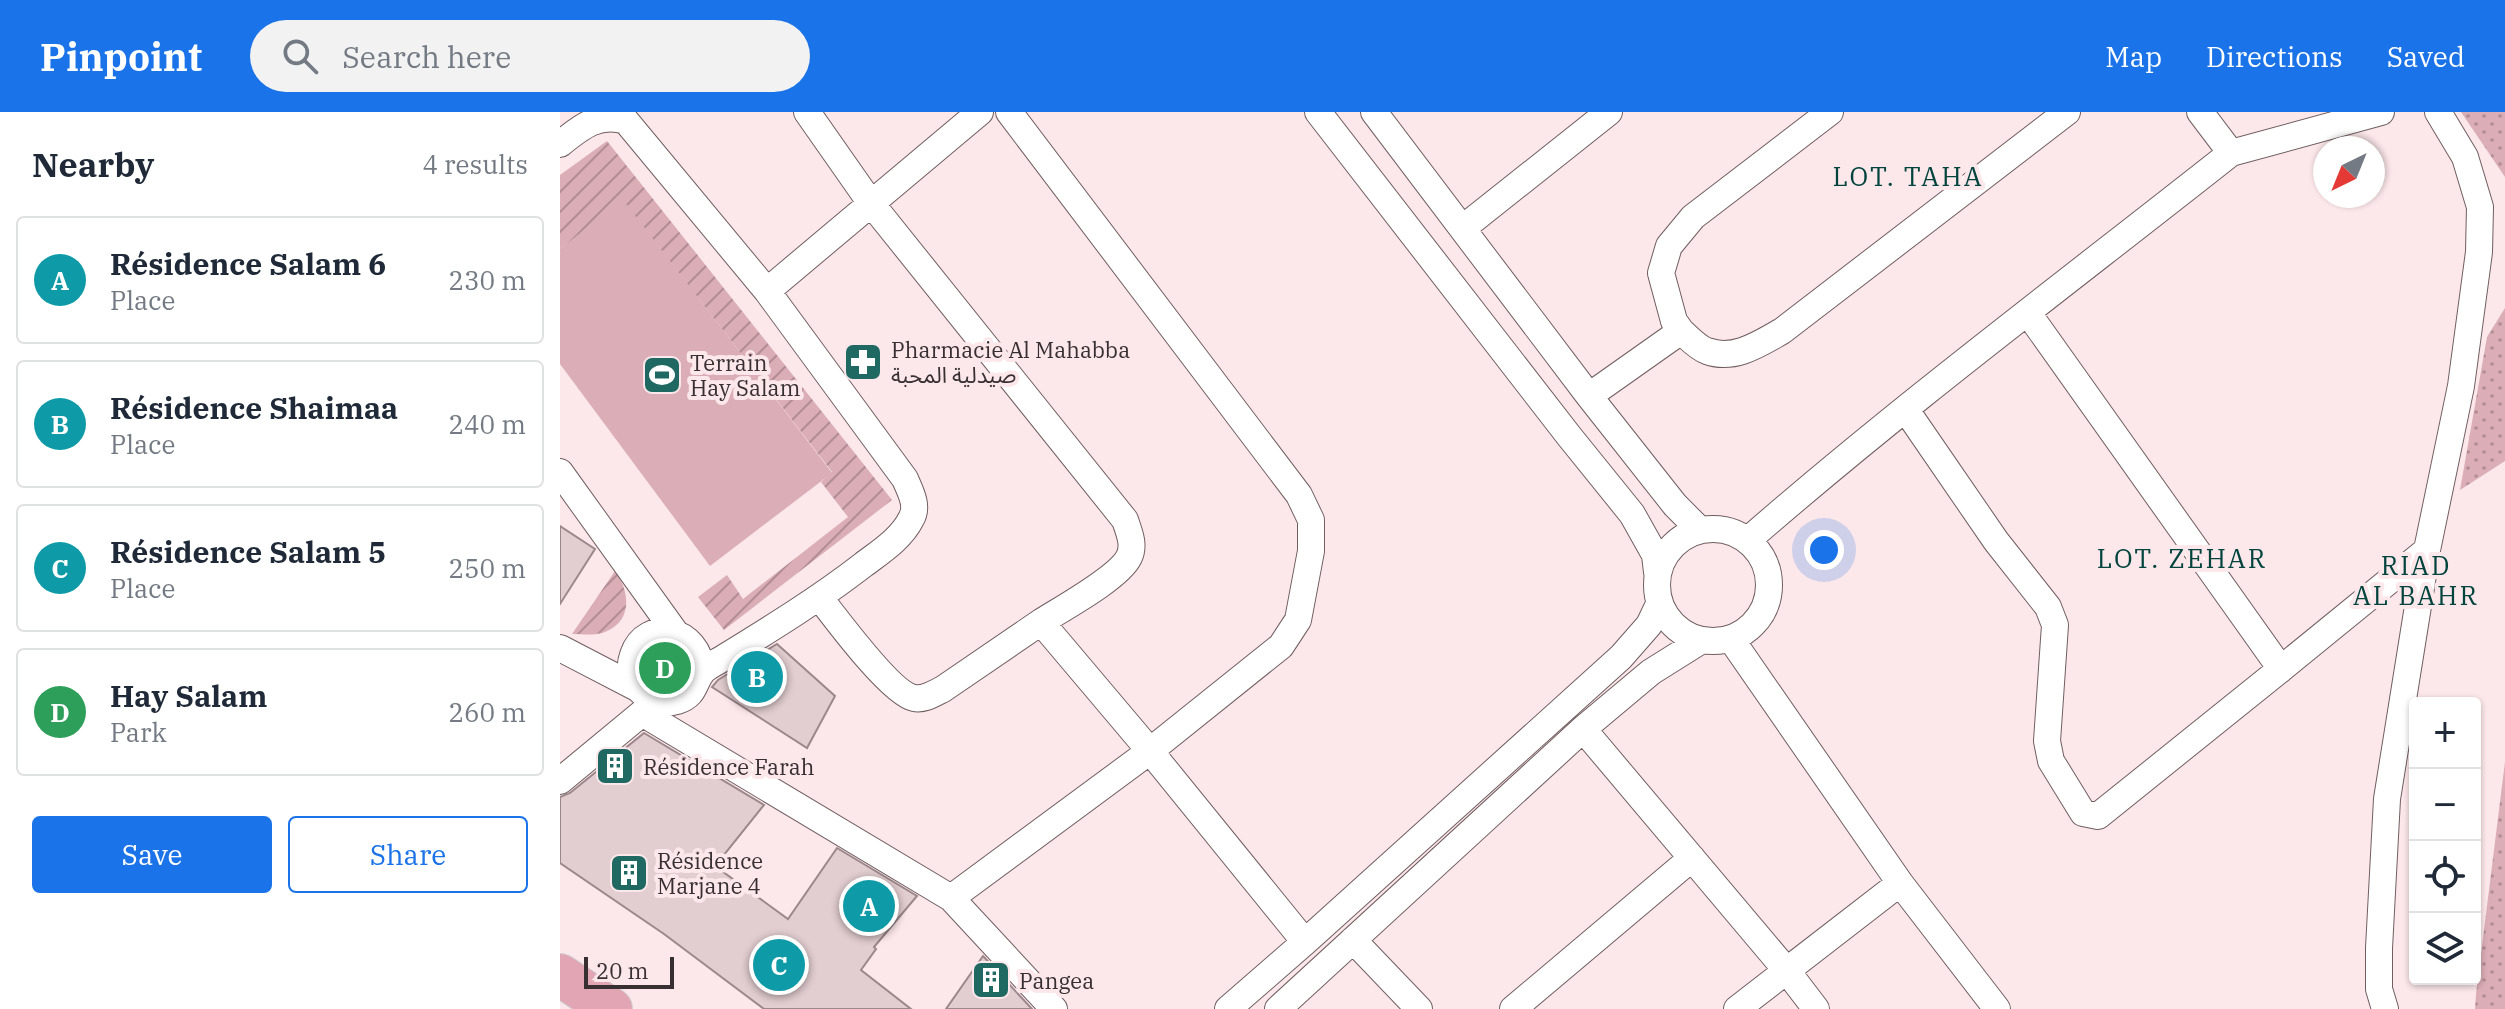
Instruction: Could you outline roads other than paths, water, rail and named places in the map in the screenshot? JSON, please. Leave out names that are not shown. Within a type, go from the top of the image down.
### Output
[{"type":"main road","points":[[560,975],[611,1009]]},
{"type":"street","points":[[807,112],[870,202],[1125,520],[1132,542],[1129,558],[1101,583],[943,689],[916,699],[903,695],[820,598]]},
{"type":"street","points":[[767,291],[980,112]]},
{"type":"street","points":[[951,898],[1150,751],[1281,646],[1298,620],[1311,551],[1311,520],[1299,495],[1009,112]]},
{"type":"street","points":[[1228,1009],[1621,657],[1649,625],[1659,604],[1655,555],[1632,514],[1318,112]]},
{"type":"street","points":[[1374,112],[1589,396],[1675,505],[1699,529]]},
{"type":"street","points":[[1463,228],[1609,112]]},
{"type":"street","points":[[1830,112],[1693,217],[1669,246],[1661,273],[1674,321],[1705,351],[1726,355],[1749,349],[1782,331],[2067,112]]},
{"type":"street","points":[[2200,112],[2231,153]]},
{"type":"street","points":[[1748,540],[1827,471],[1949,373],[2231,153],[2380,112]]},
{"type":"street","points":[[2385,1009],[2379,989],[2379,948],[2387,799],[2427,550],[2461,386],[2479,252],[2480,207],[2465,157],[2438,112]]},
{"type":"street","points":[[560,144],[602,116],[614,116],[626,121],[767,291],[905,479],[914,500],[914,516],[888,546],[820,598],[702,672]]},
{"type":"street","points":[[2028,313],[2281,669]]},
{"type":"street","points":[[1589,396],[1681,331]]},
{"type":"street","points":[[1906,410],[1996,541],[2048,607],[2055,625],[2047,741],[2051,761],[2083,813],[2098,816],[2427,550]]},
{"type":"street","points":[[560,472],[675,632],[696,647],[702,672],[691,694],[669,703],[645,701],[560,781]]},
{"type":"street","points":[[1657,572],[1672,545],[1699,529],[1728,529],[1748,540],[1769,568],[1769,598],[1756,623],[1731,639],[1702,640],[1676,628],[1659,604]]},
{"type":"street","points":[[1041,622],[1305,942]]},
{"type":"street","points":[[645,701],[631,672],[632,655],[642,640],[657,632],[675,632]]},
{"type":"street","points":[[1731,639],[1900,883],[1997,1009]]},
{"type":"street","points":[[1278,1009],[1583,729],[1651,672],[1702,640]]},
{"type":"street","points":[[560,648],[951,898],[1054,1009]]},
{"type":"street","points":[[1583,729],[1816,1009]]},
{"type":"street","points":[[1513,1009],[1692,858]]},
{"type":"street","points":[[1737,1009],[1900,883]]},
{"type":"street","points":[[1353,940],[1419,1009]]},
{"type":"place","name":"Pharmacie Al Mahabba صيدلية المحبة","points":[[863,362]]},
{"type":"place","name":"Terrain Hay Salam","points":[[662,375]]},
{"type":"place","name":"Hay Salam","points":[[665,668]]},
{"type":"place","name":"Résidence Shaimaa","points":[[757,677]]},
{"type":"place","name":"Résidence Farah","points":[[615,766]]},
{"type":"place","name":"Résidence Marjane 4","points":[[629,873]]},
{"type":"place","name":"Résidence Salam 6","points":[[869,906]]},
{"type":"place","name":"Résidence Salam 5","points":[[779,965]]},
{"type":"place","name":"Pangea","points":[[991,980]]},
{"type":"district","name":"LOT. TAHA","points":[[1908,176]]},
{"type":"district","name":"LOT. ZEHAR","points":[[2182,558]]},
{"type":"district","name":"RIAD AL BAHR","points":[[2416,580]]}]
